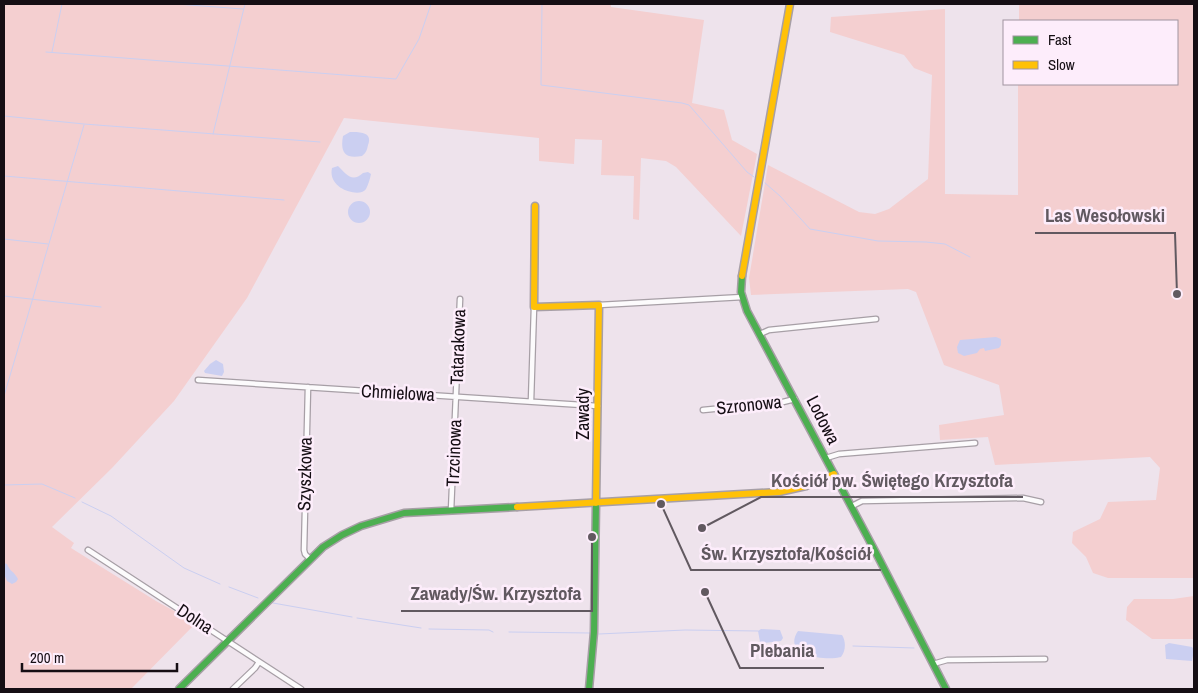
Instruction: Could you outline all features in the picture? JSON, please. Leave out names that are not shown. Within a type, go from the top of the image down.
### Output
[{"type":"street","points":[[534,307],[742,297],[742,270],[790,4]]},
{"type":"street","points":[[531,401],[535,206]]},
{"type":"street","name":"Lodowa","points":[[742,297],[748,312],[852,506],[946,689]]},
{"type":"street","name":"Tatarakowa","points":[[456,396],[460,298]]},
{"type":"street","name":"Zawady","points":[[589,689],[594,638],[599,305]]},
{"type":"street","points":[[760,334],[769,330],[876,318]]},
{"type":"street","name":"Chmielowa","points":[[198,380],[598,406]]},
{"type":"street","name":"Szyszkowa","points":[[308,387],[304,550],[310,559]]},
{"type":"street","name":"Trzcinowa","points":[[451,511],[456,396]]},
{"type":"street","name":"Szronowa","points":[[703,410],[783,402],[795,399]]},
{"type":"street","points":[[826,458],[838,454],[975,443]]},
{"type":"street","points":[[179,689],[310,559],[334,539],[367,522],[404,513],[779,492],[806,486],[834,474]]},
{"type":"street","points":[[852,506],[862,501],[990,498],[1023,498],[1041,502]]},
{"type":"street","name":"Dolna","points":[[88,550],[301,689]]},
{"type":"street","points":[[933,664],[947,660],[1045,659]]},
{"type":"street","points":[[233,689],[259,662]]},
{"type":"shaded area","points":[[4,4],[611,4],[611,7],[704,20],[692,103],[724,110],[732,140],[757,154],[741,236],[676,167],[666,161],[641,158],[639,220],[633,219],[634,176],[601,175],[602,140],[575,139],[574,164],[539,161],[539,138],[344,118],[247,298],[174,401],[112,468],[52,527],[74,543],[71,548],[156,601],[196,623],[131,689],[4,689]]},
{"type":"shaded area","points":[[1019,4],[1194,4],[1194,578],[1108,578],[1093,573],[1086,557],[1072,543],[1073,532],[1100,519],[1108,502],[1156,500],[1160,468],[1150,457],[995,465],[988,437],[940,440],[939,425],[1004,415],[999,385],[944,365],[916,292],[908,289],[751,295],[749,278],[768,165],[859,212],[875,214],[889,209],[928,179],[932,75],[914,68],[904,55],[830,32],[831,17],[945,9],[945,194],[1018,195],[1018,85],[1178,85],[1178,20],[1019,20]]},
{"type":"shaded area","points":[[1194,596],[1194,639],[1152,639],[1126,620],[1127,607],[1134,599],[1173,599]]},
{"type":"water","points":[[350,132],[358,132],[369,137],[367,150],[362,156],[351,157],[343,151],[343,136]]},
{"type":"water","points":[[338,166],[352,177],[368,172],[371,174],[366,189],[358,193],[339,187],[334,182],[332,176],[332,168]]},
{"type":"water","points":[[359,201],[367,204],[370,212],[367,220],[359,223],[351,220],[348,212],[351,204]]},
{"type":"water","points":[[996,337],[1001,339],[999,348],[985,351],[984,348],[980,349],[977,353],[964,356],[958,353],[957,347],[960,340]]},
{"type":"water","points":[[216,360],[223,364],[224,372],[222,376],[205,373],[204,371]]},
{"type":"water","points":[[4,563],[17,576],[18,579],[12,584],[7,581],[4,574]]},
{"type":"water","points":[[761,629],[780,630],[783,638],[781,641],[760,642],[758,631]]},
{"type":"water","points":[[798,631],[842,635],[845,646],[843,655],[841,657],[826,658],[807,655],[795,646],[794,639]]},
{"type":"water","points":[[1169,643],[1192,647],[1194,650],[1192,661],[1166,659],[1165,645]]},
{"type":"waterway","points":[[52,52],[62,4]]},
{"type":"waterway","points":[[176,4],[243,9]]},
{"type":"waterway","points":[[213,134],[245,4]]},
{"type":"waterway","points":[[46,52],[396,79],[419,39],[431,4]]},
{"type":"waterway","points":[[542,4],[541,85],[689,105],[747,172],[754,177]]},
{"type":"waterway","points":[[4,116],[320,142]]},
{"type":"waterway","points":[[4,396],[84,125]]},
{"type":"waterway","points":[[4,176],[284,200]]},
{"type":"waterway","points":[[765,183],[780,196],[810,229],[878,241],[945,244],[970,257]]},
{"type":"waterway","points":[[4,239],[48,244]]},
{"type":"waterway","points":[[4,296],[101,307]]},
{"type":"waterway","points":[[4,485],[42,484],[75,498]]},
{"type":"waterway","points":[[82,502],[111,516],[184,568],[220,584]]},
{"type":"waterway","points":[[229,587],[258,598]]},
{"type":"waterway","points":[[273,603],[352,617]]},
{"type":"waterway","points":[[357,618],[421,628]]},
{"type":"waterway","points":[[429,629],[489,630],[493,632]]},
{"type":"waterway","points":[[599,634],[685,630],[758,631]]},
{"type":"waterway","points":[[509,632],[590,633]]},
{"type":"waterway","points":[[853,646],[914,648]]},
{"type":"traffic: fast","points":[[742,276],[741,292],[747,311],[946,689]]},
{"type":"traffic: fast","points":[[589,689],[594,632],[596,503]]},
{"type":"traffic: fast","points":[[179,689],[323,547],[342,535],[361,526],[404,513],[517,507]]},
{"type":"traffic: slow","points":[[742,276],[790,4]]},
{"type":"traffic: slow","points":[[535,206],[534,307],[599,305],[596,503]]},
{"type":"traffic: slow","points":[[517,507],[779,492],[806,486],[834,474]]},
{"type":"place","name":"Las Wesołowski","points":[[1177,294]]},
{"type":"place","name":"Św. Krzysztofa/Kościół","points":[[661,504]]},
{"type":"place","name":"Kościół pw. Świętego Krzysztofa","points":[[702,528]]},
{"type":"place","name":"Zawady/Św. Krzysztofa","points":[[592,537]]},
{"type":"place","name":"Plebania","points":[[705,592]]}]
